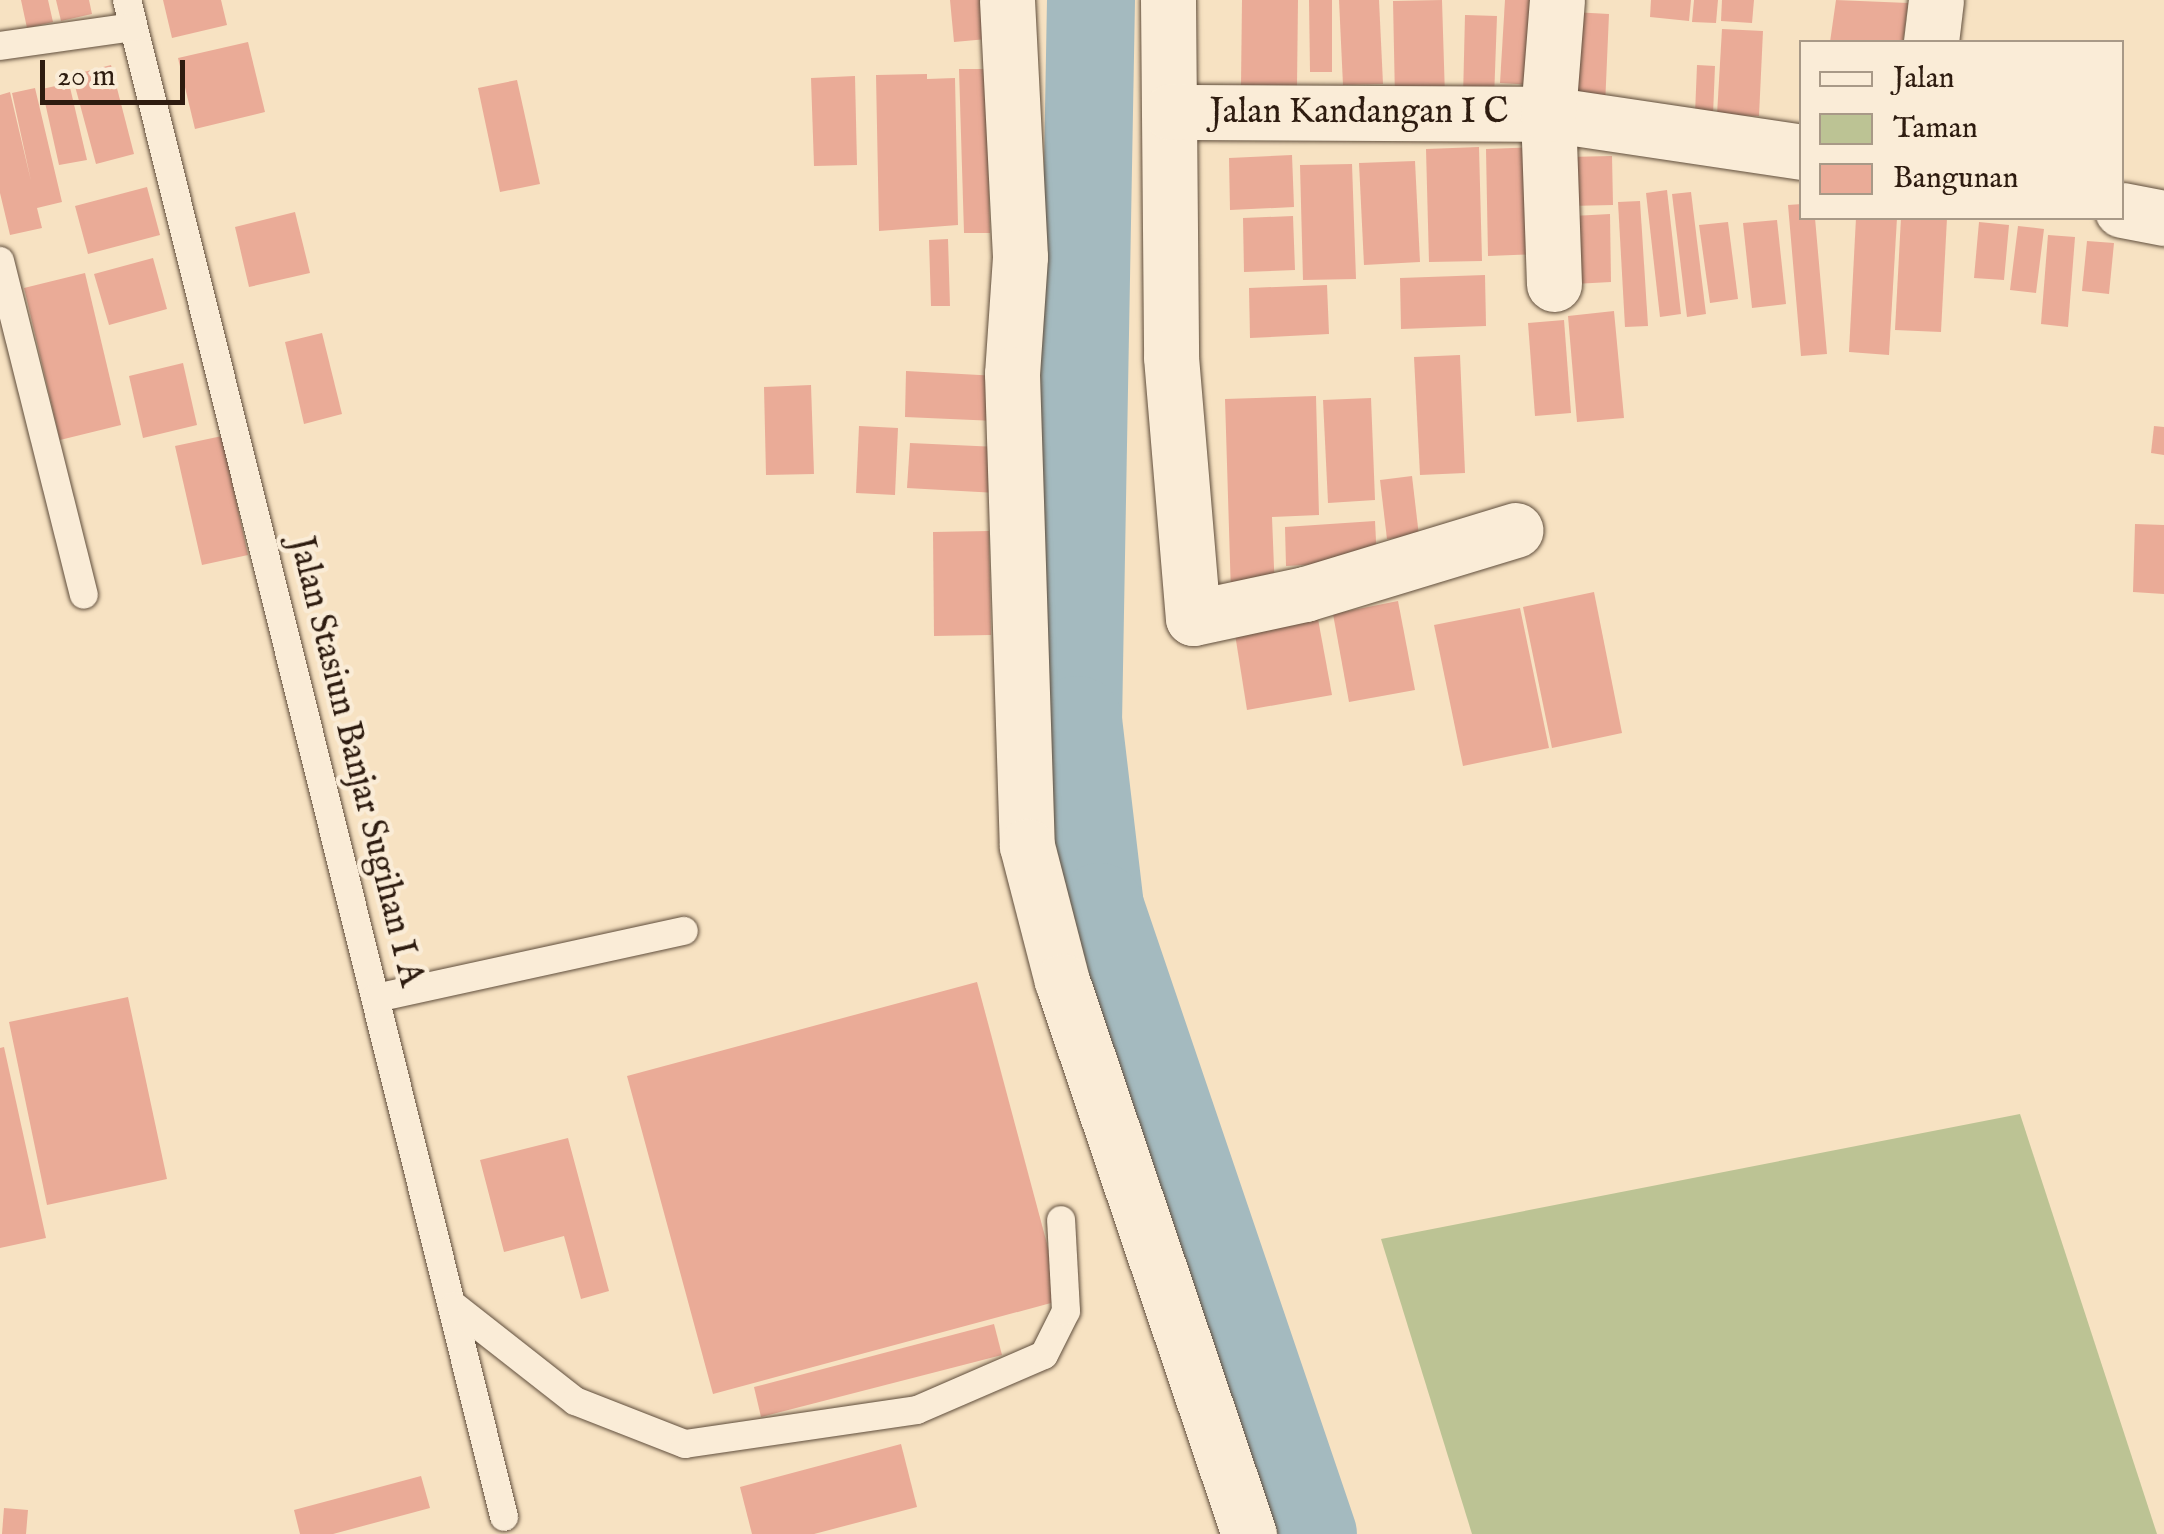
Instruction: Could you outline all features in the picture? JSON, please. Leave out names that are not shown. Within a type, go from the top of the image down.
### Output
[{"type":"street","points":[[1007,0],[1020,257],[1012,374],[1027,846],[1062,981],[1250,1534]]},
{"type":"street","points":[[1168,0],[1171,358],[1194,618],[1306,594],[1515,530]]},
{"type":"street","points":[[1554,284],[1548,114],[1557,0]]},
{"type":"street","points":[[1931,40],[1936,0]]},
{"type":"street","name":"Jalan Kandangan I C","points":[[1170,112],[1548,114],[1799,152]]},
{"type":"street","points":[[2124,210],[2164,218]]},
{"type":"lane","name":"Jalan Stasiun Banjar Sugihan I A","points":[[0,46],[130,14],[504,1516]]},
{"type":"lane","points":[[0,262],[84,595]]},
{"type":"lane","points":[[376,998],[684,930]]},
{"type":"lane","points":[[454,1306],[576,1401],[686,1444],[917,1410],[1044,1355],[1066,1311],[1060,1220]]},
{"type":"green space","points":[[2020,1114],[2157,1534],[1472,1534],[1381,1239]]},
{"type":"building","points":[[21,0],[48,0],[53,22],[27,28]]},
{"type":"building","points":[[56,0],[89,0],[92,14],[61,21]]},
{"type":"building","points":[[163,0],[221,0],[227,25],[172,38]]},
{"type":"building","points":[[950,0],[983,0],[987,39],[954,42]]},
{"type":"building","points":[[1242,0],[1298,0],[1297,86],[1241,85]]},
{"type":"building","points":[[1309,0],[1332,0],[1332,72],[1310,72]]},
{"type":"building","points":[[1339,0],[1379,0],[1383,84],[1343,85]]},
{"type":"building","points":[[1442,0],[1445,97],[1395,99],[1393,1]]},
{"type":"building","points":[[1505,0],[1540,0],[1536,85],[1500,83]]},
{"type":"building","points":[[1651,0],[1691,0],[1689,21],[1650,17]]},
{"type":"building","points":[[1694,0],[1718,0],[1716,23],[1692,22]]},
{"type":"building","points":[[1722,0],[1754,0],[1752,23],[1721,21]]},
{"type":"building","points":[[1836,0],[1908,3],[1903,40],[1830,40]]},
{"type":"building","points":[[1573,12],[1609,14],[1605,106],[1568,104]]},
{"type":"building","points":[[1465,15],[1497,16],[1494,99],[1463,98]]},
{"type":"building","points":[[1722,29],[1763,31],[1759,116],[1717,115]]},
{"type":"building","points":[[248,42],[265,112],[195,129],[178,58]]},
{"type":"building","points":[[111,65],[134,154],[96,164],[72,75]]},
{"type":"building","points":[[1697,65],[1715,66],[1713,115],[1695,114]]},
{"type":"building","points":[[959,69],[986,69],[990,233],[964,233]]},
{"type":"building","points":[[927,74],[927,79],[955,78],[958,225],[879,231],[876,75]]},
{"type":"building","points":[[855,76],[857,165],[814,166],[811,78]]},
{"type":"building","points":[[517,80],[540,184],[500,192],[478,88]]},
{"type":"building","points":[[69,83],[87,160],[59,165],[42,89]]},
{"type":"building","points":[[35,88],[62,202],[37,208],[42,228],[10,235],[0,193],[0,95],[10,92],[31,181],[12,93]]},
{"type":"building","points":[[1479,147],[1482,261],[1429,262],[1426,149]]},
{"type":"building","points":[[1538,147],[1541,254],[1488,256],[1486,149]]},
{"type":"building","points":[[1292,155],[1294,207],[1230,210],[1229,158]]},
{"type":"building","points":[[1612,156],[1613,205],[1569,206],[1568,157]]},
{"type":"building","points":[[1415,161],[1420,262],[1364,265],[1359,163]]},
{"type":"building","points":[[1352,164],[1356,279],[1303,280],[1300,165]]},
{"type":"building","points":[[147,187],[160,235],[88,254],[75,206]]},
{"type":"building","points":[[1667,190],[1681,314],[1660,317],[1646,193]]},
{"type":"building","points":[[1691,192],[1706,314],[1687,317],[1672,194]]},
{"type":"building","points":[[1640,201],[1648,326],[1625,327],[1618,202]]},
{"type":"building","points":[[1799,204],[1799,220],[1815,220],[1827,354],[1801,356],[1788,205]]},
{"type":"building","points":[[295,212],[310,273],[249,287],[235,227]]},
{"type":"building","points":[[1610,214],[1611,282],[1574,284],[1573,216]]},
{"type":"building","points":[[1293,216],[1295,270],[1244,272],[1243,218]]},
{"type":"building","points":[[1777,220],[1786,304],[1752,308],[1743,223]]},
{"type":"building","points":[[1856,220],[1897,220],[1889,355],[1849,352]]},
{"type":"building","points":[[1901,220],[1947,220],[1941,332],[1895,330]]},
{"type":"building","points":[[1728,222],[1738,299],[1710,303],[1699,225]]},
{"type":"building","points":[[1979,222],[2009,225],[2004,280],[1974,278]]},
{"type":"building","points":[[2018,226],[2044,229],[2036,293],[2010,290]]},
{"type":"building","points":[[2048,235],[2075,237],[2068,327],[2041,324]]},
{"type":"building","points":[[948,239],[950,306],[931,306],[929,240]]},
{"type":"building","points":[[2087,241],[2114,243],[2109,294],[2082,291]]},
{"type":"building","points":[[153,258],[167,309],[109,325],[94,274]]},
{"type":"building","points":[[85,273],[121,425],[60,440],[24,288]]},
{"type":"building","points":[[1485,275],[1486,326],[1401,329],[1400,278]]},
{"type":"building","points":[[1327,285],[1329,334],[1250,338],[1249,288]]},
{"type":"building","points":[[1614,311],[1624,418],[1577,422],[1568,316]]},
{"type":"building","points":[[1564,320],[1571,413],[1535,416],[1528,323]]},
{"type":"building","points":[[322,333],[342,414],[304,424],[285,342]]},
{"type":"building","points":[[1460,355],[1465,473],[1420,475],[1414,357]]},
{"type":"building","points":[[183,363],[197,425],[143,438],[129,376]]},
{"type":"building","points":[[906,371],[998,376],[996,421],[905,417]]},
{"type":"building","points":[[811,385],[814,474],[766,475],[764,387]]},
{"type":"building","points":[[1316,396],[1319,515],[1272,517],[1275,593],[1231,594],[1225,399]]},
{"type":"building","points":[[1371,398],[1375,500],[1328,503],[1323,400]]},
{"type":"building","points":[[859,426],[898,428],[895,495],[856,493]]},
{"type":"building","points":[[2154,426],[2164,427],[2164,455],[2151,453]]},
{"type":"building","points":[[222,436],[248,555],[202,565],[175,446]]},
{"type":"building","points":[[910,443],[998,447],[997,493],[907,488]]},
{"type":"building","points":[[1412,476],[1419,536],[1387,539],[1380,480]]},
{"type":"building","points":[[1375,521],[1377,561],[1286,566],[1285,527]]},
{"type":"building","points":[[2135,524],[2164,525],[2164,594],[2133,592]]},
{"type":"building","points":[[989,531],[991,635],[934,636],[933,532]]},
{"type":"building","points":[[1594,592],[1622,733],[1552,748],[1523,607]]},
{"type":"building","points":[[1398,601],[1415,690],[1349,702],[1333,614]]},
{"type":"building","points":[[1520,608],[1549,748],[1463,766],[1434,625]]},
{"type":"building","points":[[1318,619],[1332,695],[1247,710],[1235,634]]},
{"type":"building","points":[[977,982],[1062,1300],[713,1394],[627,1076]]},
{"type":"building","points":[[128,997],[167,1179],[47,1205],[9,1022]]},
{"type":"building","points":[[4,1047],[46,1238],[0,1248],[0,1048]]},
{"type":"building","points":[[568,1138],[609,1291],[581,1299],[564,1236],[504,1252],[480,1160]]},
{"type":"building","points":[[994,1324],[1002,1355],[761,1417],[754,1387]]},
{"type":"building","points":[[901,1444],[917,1507],[814,1534],[752,1534],[740,1487]]},
{"type":"building","points":[[421,1476],[430,1508],[333,1534],[300,1534],[294,1510]]},
{"type":"building","points":[[4,1508],[28,1510],[26,1534],[2,1534]]},
{"type":"waterway","points":[[1091,0],[1078,720],[1100,907],[1313,1534]]}]
